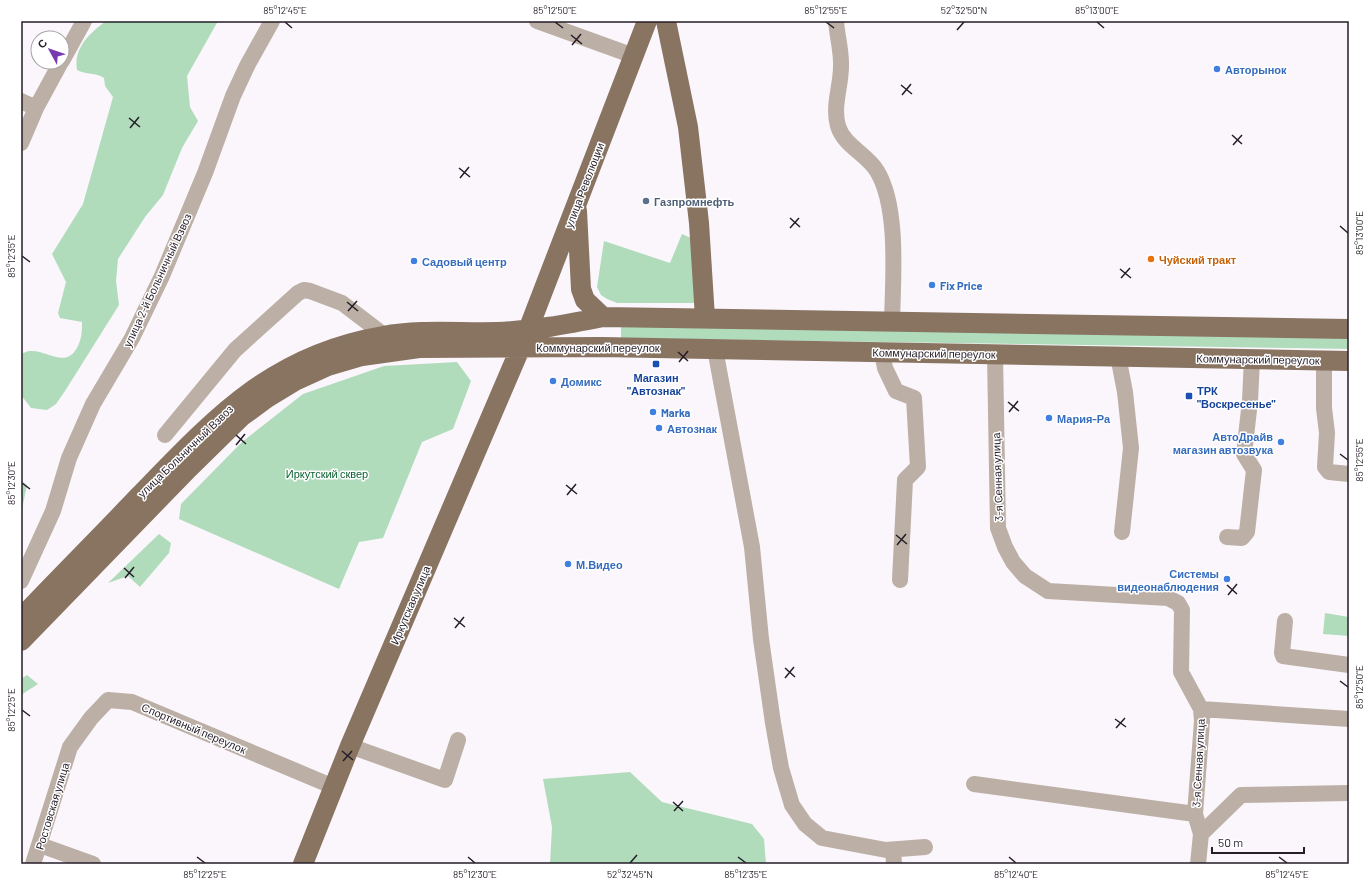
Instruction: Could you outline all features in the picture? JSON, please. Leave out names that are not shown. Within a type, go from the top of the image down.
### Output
[{"type":"main road","name":"улица Революции","points":[[524,339],[647,21]]},
{"type":"main road","points":[[666,21],[688,126],[698,223],[705,318]]},
{"type":"main road","points":[[577,203],[581,289],[585,300],[603,317],[588,323],[584,330],[586,339],[601,346]]},
{"type":"main road","name":"Коммунарский переулок","points":[[524,339],[603,317],[892,320],[1349,329]]},
{"type":"main road","name":"улица Больничный Взвоз","points":[[21,617],[177,456],[232,405],[258,385],[288,367],[323,351],[384,336],[418,332],[498,332],[524,339]]},
{"type":"main road","name":"Коммунарский переулок","points":[[524,339],[601,346],[1349,361]]},
{"type":"main road","name":"улица Больничный Взвоз","points":[[21,641],[216,440],[242,417],[267,398],[295,381],[328,366],[362,356],[391,350],[524,339]]},
{"type":"main road","name":"Иркутская улица","points":[[303,864],[350,746],[524,339]]},
{"type":"street","points":[[70,46],[84,21]]},
{"type":"street","name":"улица 2-й Больничный Взвоз","points":[[21,581],[53,511],[72,451],[93,404],[132,338],[158,283],[205,173],[233,96],[247,66],[272,21]]},
{"type":"street","points":[[537,21],[634,56]]},
{"type":"street","points":[[836,21],[841,64],[836,112],[838,127],[844,138],[877,170],[883,182],[889,210],[893,245],[892,320]]},
{"type":"street","points":[[21,143],[36,108],[57,70]]},
{"type":"street","points":[[21,101],[36,108]]},
{"type":"street","points":[[165,435],[234,350],[298,293],[310,291],[342,303],[384,336]]},
{"type":"street","points":[[716,349],[752,547],[761,639],[773,723],[781,768],[792,805],[805,824],[822,838],[886,850],[893,857],[925,847]]},
{"type":"street","points":[[882,352],[886,368],[896,392],[914,398],[918,467],[905,480],[900,580]]},
{"type":"street","name":"3-я Сенная улица","points":[[995,354],[998,528],[1005,547],[1013,562],[1025,576],[1048,591],[1168,598],[1178,603],[1182,610],[1181,672],[1201,709],[1202,721],[1195,814]]},
{"type":"street","points":[[1118,356],[1126,392],[1131,448],[1122,532]]},
{"type":"street","points":[[1227,537],[1242,538],[1247,532],[1254,470],[1244,454],[1250,401],[1252,359]]},
{"type":"street","points":[[1324,360],[1324,408],[1327,433],[1325,467],[1330,472],[1349,474]]},
{"type":"street","points":[[1285,621],[1282,653],[1284,656],[1349,665]]},
{"type":"street","name":"Спортивный переулок","points":[[70,747],[91,718],[108,700],[132,702],[334,787]]},
{"type":"street","points":[[1201,709],[1349,719]]},
{"type":"street","points":[[350,746],[445,780],[458,740]]},
{"type":"street","name":"Ростовская улица","points":[[33,864],[70,747]]},
{"type":"street","points":[[974,784],[1195,814],[1201,834],[1198,864]]},
{"type":"street","points":[[1201,834],[1241,795],[1349,793]]},
{"type":"street","points":[[40,845],[93,864]]},
{"type":"green space","points":[[106,21],[218,21],[187,76],[190,107],[198,121],[182,148],[163,195],[145,217],[118,259],[116,281],[119,305],[56,404],[47,410],[31,408],[21,395],[21,354],[30,351],[37,351],[57,357],[68,357],[78,346],[81,337],[82,322],[60,318],[58,313],[66,282],[52,254],[83,204],[113,97],[105,86],[104,78],[77,70],[76,62],[80,48],[84,42]]},
{"type":"green space","points":[[682,234],[691,238],[700,303],[617,303],[601,295],[597,287],[604,241],[670,263]]},
{"type":"green space","points":[[621,325],[1349,336],[1349,349],[621,338]]},
{"type":"green space","name":"Иркутский сквер","points":[[457,362],[471,381],[453,429],[422,442],[383,538],[359,542],[339,589],[179,519],[181,504],[242,442],[303,394],[384,366]]},
{"type":"green space","points":[[21,480],[27,485],[21,514]]},
{"type":"green space","points":[[159,534],[171,543],[169,553],[140,587],[128,576],[108,583]]},
{"type":"green space","points":[[1325,613],[1349,617],[1349,636],[1323,634]]},
{"type":"green space","points":[[27,675],[38,684],[21,695],[21,679]]},
{"type":"green space","points":[[630,772],[662,802],[752,824],[764,839],[766,864],[550,864],[552,827],[543,779]]},
{"type":"place","name":"Авторынок","points":[[1217,69]]},
{"type":"place","name":"Газпромнефть","points":[[646,201]]},
{"type":"place","name":"Чуйский тракт","points":[[1151,259]]},
{"type":"place","name":"Садовый центр","points":[[414,261]]},
{"type":"place","name":"Fix Price","points":[[932,285]]},
{"type":"place","name":"Магазин \"Автознак\"","points":[[656,364]]},
{"type":"place","name":"Домикс","points":[[553,381]]},
{"type":"place","name":"ТРК \"Воскресенье\"","points":[[1189,396]]},
{"type":"place","name":"Marka","points":[[653,412]]},
{"type":"place","name":"Мария-Ра","points":[[1049,418]]},
{"type":"place","name":"Автознак","points":[[659,428]]},
{"type":"place","name":"АвтоДрайв магазин автозвука","points":[[1281,442]]},
{"type":"place","name":"М.Видео","points":[[568,564]]},
{"type":"place","name":"Системы видеонаблюдения","points":[[1227,579]]}]
